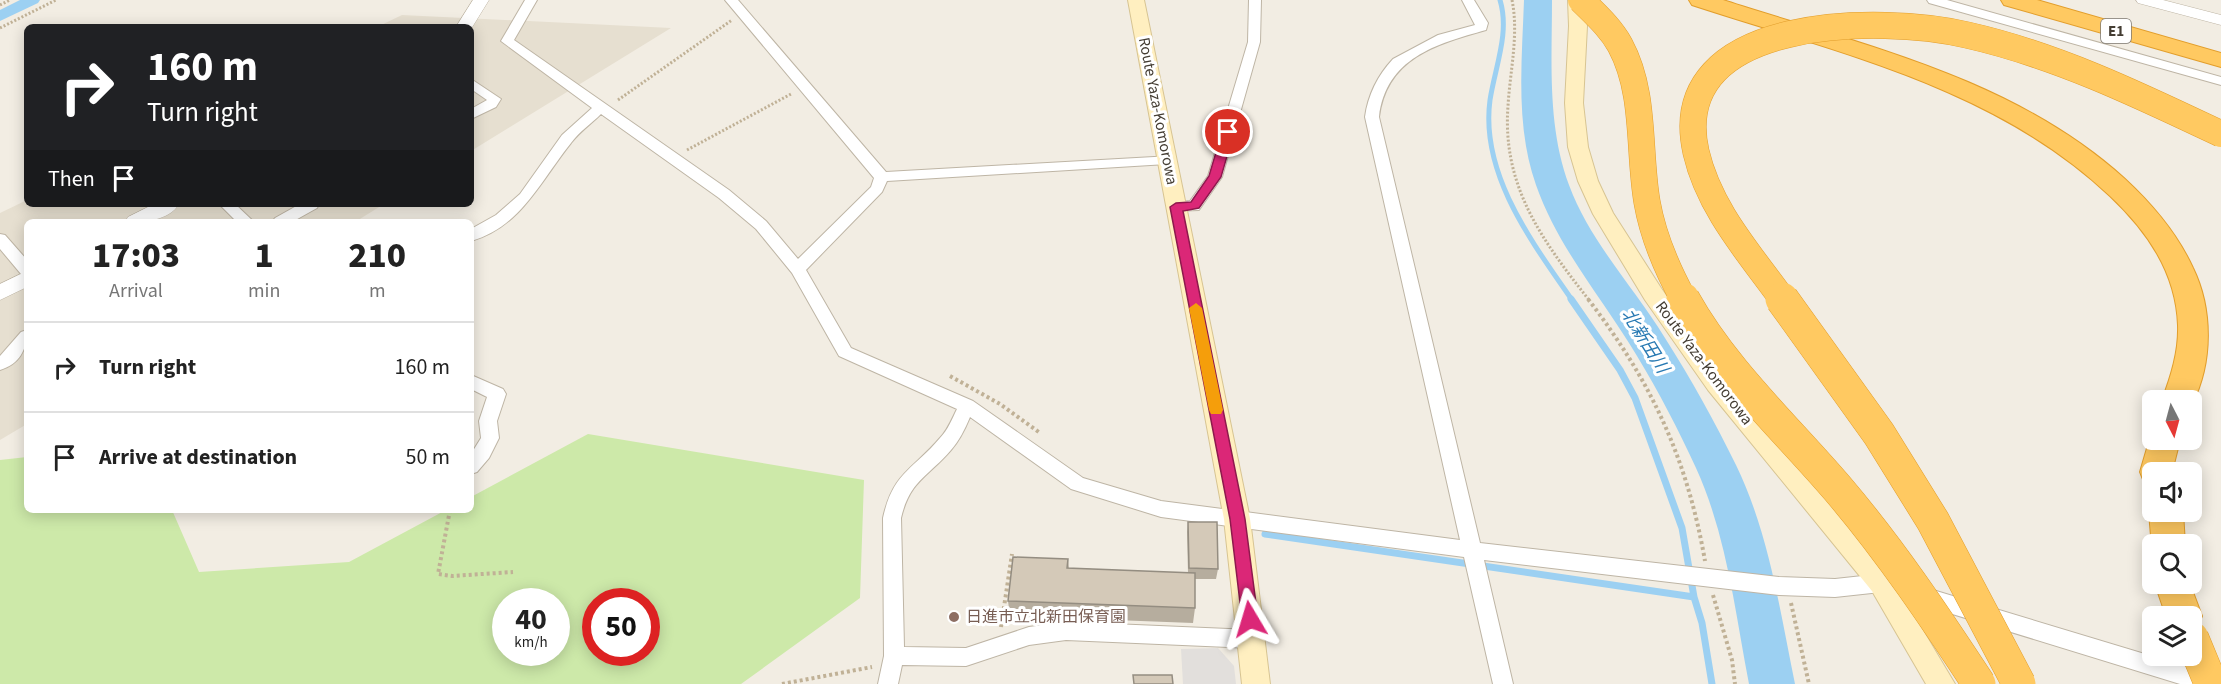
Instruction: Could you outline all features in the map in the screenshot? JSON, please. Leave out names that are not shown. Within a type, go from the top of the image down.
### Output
[{"type":"highway","points":[[1581,0],[1604,22],[1618,40],[1627,58],[1639,104],[1645,190],[1651,221],[1659,249],[1694,317],[1749,388],[1859,514],[1937,619],[1979,684]]},
{"type":"highway","points":[[1700,0],[1881,59],[1975,95],[2041,128],[2102,172],[2152,222],[2170,247],[2183,273],[2190,300],[2193,327],[2191,357],[2181,390]]},
{"type":"highway","name":"E1","points":[[2012,0],[2221,60]]},
{"type":"highway","name":"E1","points":[[2074,0],[2221,41]]},
{"type":"highway","points":[[2019,684],[1933,521],[1879,434],[1717,208],[1703,178],[1695,151],[1692,127],[1695,106],[1706,85],[1719,68],[1738,53],[1762,42],[1817,28],[1883,25],[1951,32],[2024,50],[2096,76],[2221,134]]},
{"type":"highway","points":[[2202,661],[2212,684]]},
{"type":"main road","name":"Route Yaza-Komorowa","points":[[1136,0],[1237,519],[1256,684]]},
{"type":"main road","name":"Route Yaza-Komorowa","points":[[1576,0],[1578,26],[1574,103],[1578,147],[1588,181],[1603,214],[1653,294],[1716,384],[1881,583],[1941,684]]},
{"type":"street","points":[[467,24],[481,0]]},
{"type":"street","points":[[531,0],[507,41],[724,194],[760,225],[798,269],[845,352],[967,406],[1077,484],[1161,509],[1473,550],[1783,586],[1835,588],[1881,583],[2212,684]]},
{"type":"street","points":[[731,0],[882,177]]},
{"type":"street","points":[[1176,207],[1194,206],[1215,177],[1254,42],[1255,0]]},
{"type":"street","points":[[1468,0],[1482,23],[1481,27],[1443,38],[1398,62],[1376,99],[1372,117],[1503,684]]},
{"type":"street","points":[[1934,0],[2221,81]]},
{"type":"street","points":[[2144,0],[2221,20]]},
{"type":"street","points":[[474,85],[494,99],[491,104],[474,113]]},
{"type":"street","points":[[474,234],[501,219],[525,198],[567,138],[602,109]]},
{"type":"street","points":[[882,177],[1167,159]]},
{"type":"street","points":[[798,269],[877,189],[882,177]]},
{"type":"street","points":[[141,219],[164,207]]},
{"type":"street","points":[[229,207],[243,219]]},
{"type":"street","points":[[285,219],[307,207]]},
{"type":"street","points":[[0,239],[24,267]]},
{"type":"street","points":[[0,293],[24,280]]},
{"type":"street","points":[[0,364],[5,362],[24,340]]},
{"type":"street","points":[[474,383],[497,394],[488,421],[490,438],[483,453],[474,464]]},
{"type":"street","points":[[967,406],[948,442],[905,482],[895,498],[892,518],[891,668],[966,657],[1029,636],[1066,631],[1252,639]]},
{"type":"path","points":[[0,5],[10,0]]},
{"type":"path","points":[[0,28],[56,0]]},
{"type":"path","points":[[1512,0],[1516,19],[1506,137],[1511,165],[1534,221],[1627,352],[1649,390],[1680,464],[1702,539],[1732,660],[1735,684]]},
{"type":"path","points":[[602,109],[742,13]]},
{"type":"path","points":[[673,158],[805,87]]},
{"type":"path","points":[[449,513],[438,574],[452,576],[513,572]]},
{"type":"path","points":[[1002,644],[1000,634],[1012,554]]},
{"type":"path","points":[[1783,586],[1809,684]]},
{"type":"path","points":[[782,684],[795,680],[891,668]]},
{"type":"shaded area","points":[[402,15],[671,28],[474,149],[474,24],[383,24]]},
{"type":"shaded area","points":[[24,201],[24,207],[379,207],[360,219],[24,219],[24,426],[0,440],[0,213]]},
{"type":"shaded area","points":[[1218,648],[1234,666],[1236,684],[1183,684],[1181,649]]},
{"type":"green space","points":[[588,434],[864,480],[860,598],[741,684],[0,684],[0,460],[24,457],[24,513],[173,513],[199,572],[349,562],[440,513],[474,513],[474,495]]},
{"type":"building","points":[[1188,522],[1217,522],[1218,569],[1189,568]]},
{"type":"building","points":[[1013,557],[1068,559],[1067,568],[1195,573],[1195,608],[1008,601]]},
{"type":"building","points":[[1133,675],[1172,675],[1173,684],[1134,684]]},
{"type":"waterway","points":[[0,16],[32,0]]},
{"type":"waterway","points":[[1500,0],[1503,12],[1503,37],[1490,100],[1489,127],[1493,154],[1512,206],[1541,255],[1572,300]]},
{"type":"waterway","name":"北新田川","points":[[1538,0],[1536,95],[1541,134],[1552,184],[1577,237],[1652,348],[1717,468],[1744,544],[1772,684]]},
{"type":"waterway","points":[[1571,299],[1620,370],[1635,398],[1682,528],[1694,597]]},
{"type":"waterway","points":[[1265,534],[1694,597]]},
{"type":"waterway","points":[[1694,597],[1702,623],[1712,684]]},
{"type":"slow traffic","points":[[1196,308],[1216,410]]},
{"type":"place","name":"日進市立北新田保育園","points":[[954,617]]},
{"type":"route","points":[[1228,132],[1215,177],[1194,206],[1176,207],[1237,519],[1250,619]]}]
